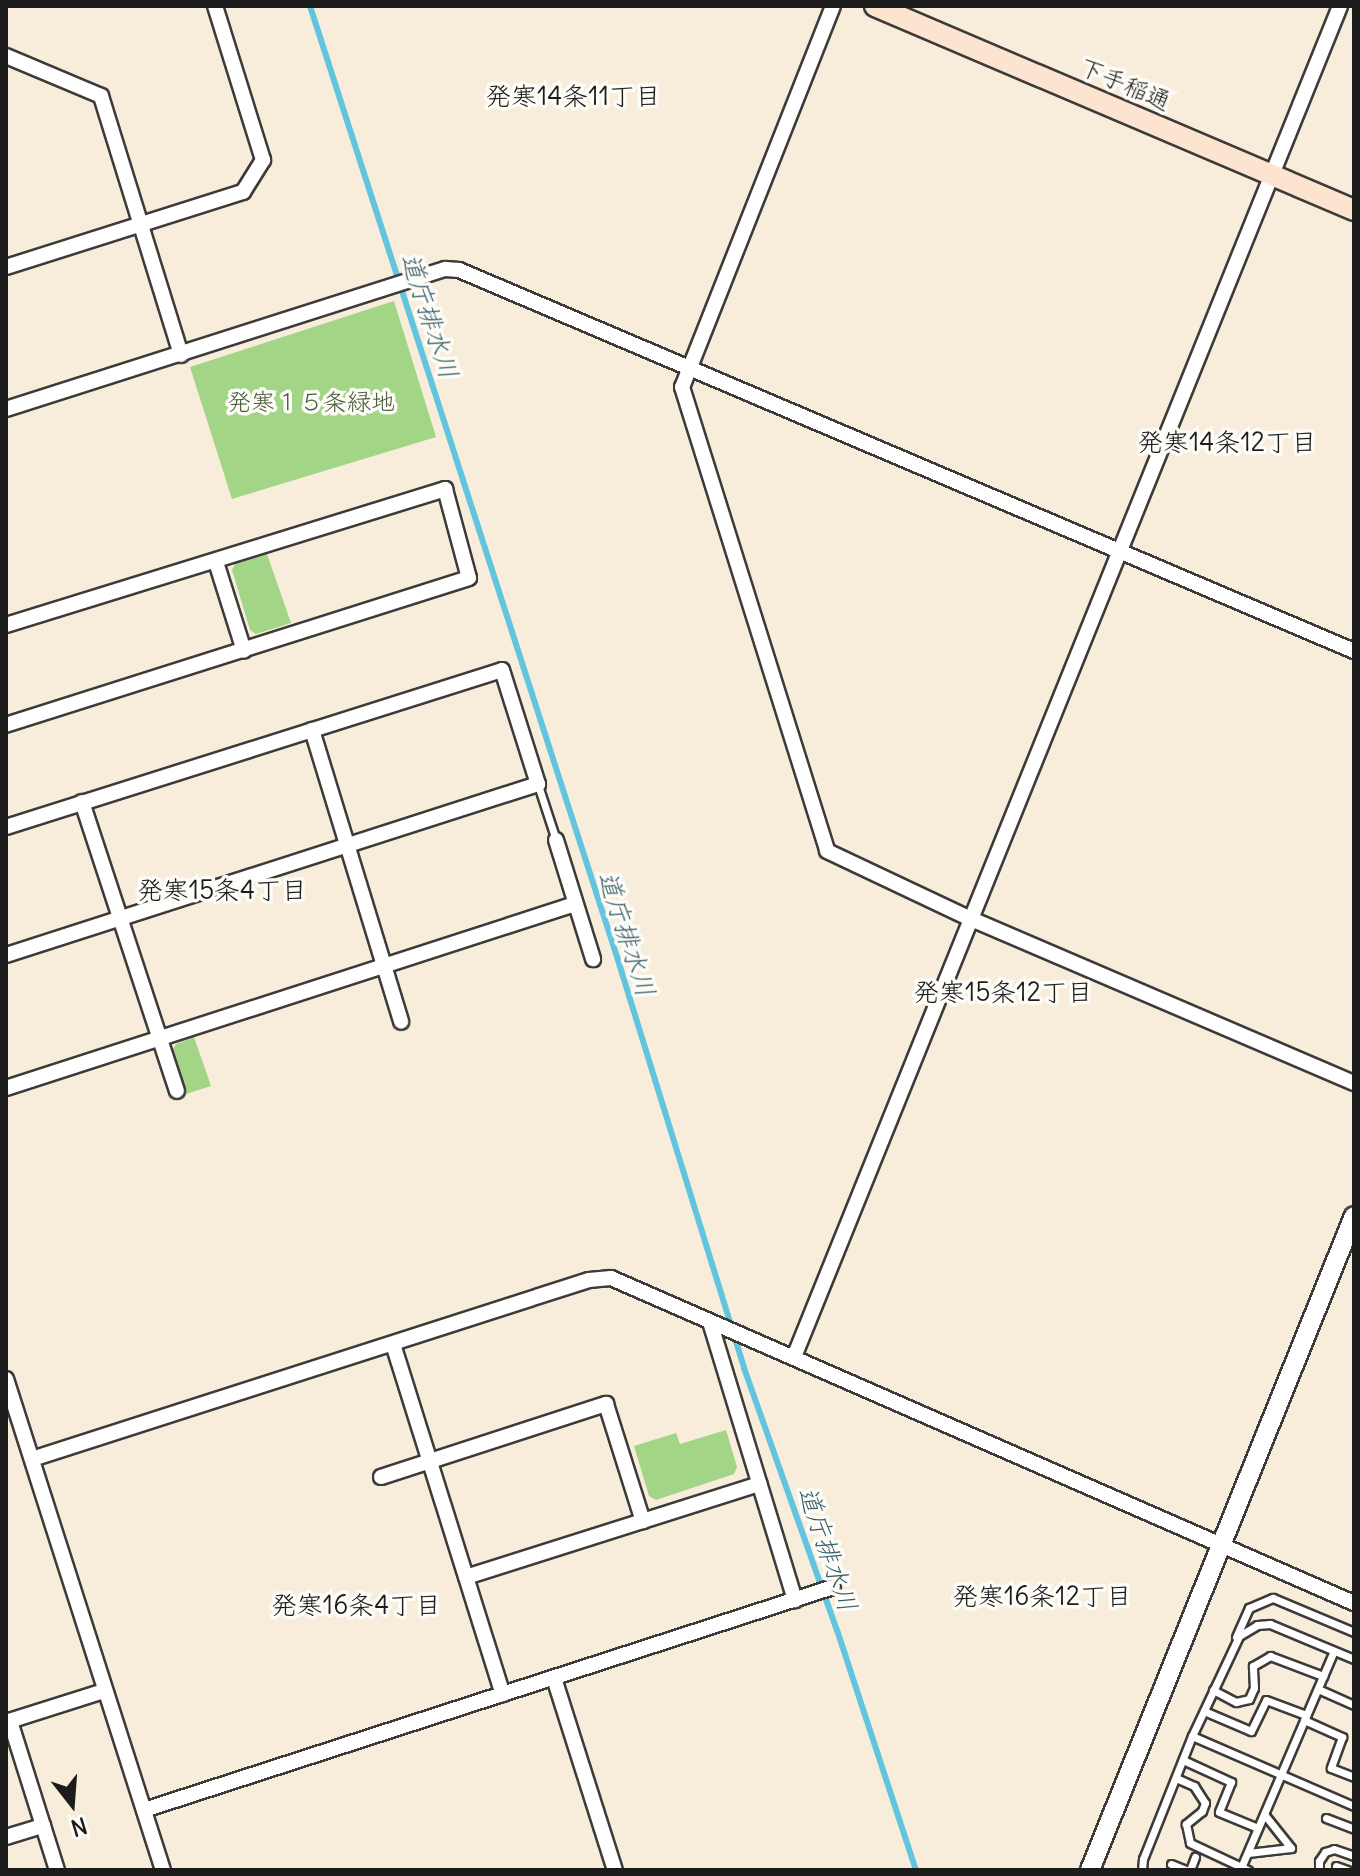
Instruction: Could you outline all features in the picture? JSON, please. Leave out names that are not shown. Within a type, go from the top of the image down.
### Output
[{"type":"main road","name":"下手稲通","points":[[875,6],[1354,210]]},
{"type":"street","points":[[6,267],[243,192],[263,160],[215,6]]},
{"type":"street","points":[[833,6],[682,387],[827,851],[840,860],[969,918],[1354,1083]]},
{"type":"street","points":[[794,1357],[1340,6]]},
{"type":"street","points":[[6,56],[101,96],[181,355]]},
{"type":"street","points":[[6,409],[445,269],[459,270],[1354,651]]},
{"type":"street","points":[[6,625],[445,489],[469,578],[6,725]]},
{"type":"street","points":[[216,562],[244,651]]},
{"type":"street","points":[[6,827],[502,670],[538,784],[6,955]]},
{"type":"street","points":[[312,730],[401,1022]]},
{"type":"street","points":[[82,802],[177,1091]]},
{"type":"street","points":[[556,840],[593,959]]},
{"type":"street","points":[[6,1088],[575,904]]},
{"type":"street","points":[[1090,1870],[1354,1216]]},
{"type":"street","points":[[32,1459],[589,1280],[611,1278],[1354,1603]]},
{"type":"street","points":[[715,1324],[760,1484],[798,1598]]},
{"type":"street","points":[[393,1344],[503,1694]]},
{"type":"street","points":[[6,1379],[163,1870]]},
{"type":"street","points":[[381,1477],[606,1404],[643,1521]]},
{"type":"street","points":[[466,1577],[760,1484]]},
{"type":"street","points":[[144,1810],[833,1587]]},
{"type":"street","points":[[554,1678],[615,1870]]},
{"type":"street","points":[[57,1870],[8,1721],[104,1691]]},
{"type":"street","points":[[6,1837],[43,1826]]},
{"type":"lane","points":[[538,784],[556,840]]},
{"type":"lane","points":[[1142,1870],[1192,1736],[1249,1608],[1273,1598],[1354,1632]]},
{"type":"lane","points":[[1233,1644],[1249,1628],[1270,1624],[1354,1659]]},
{"type":"lane","points":[[1176,1778],[1194,1786],[1205,1803],[1202,1811],[1186,1824],[1190,1843],[1243,1869],[1334,1651]]},
{"type":"lane","points":[[1213,1690],[1236,1702],[1249,1699],[1254,1688],[1253,1666],[1270,1656],[1323,1676]]},
{"type":"lane","points":[[1318,1689],[1354,1705]]},
{"type":"lane","points":[[1204,1711],[1251,1731],[1266,1700],[1305,1717],[1342,1737],[1331,1768],[1354,1777]]},
{"type":"lane","points":[[1192,1736],[1354,1806]]},
{"type":"lane","points":[[1183,1760],[1231,1782],[1219,1812],[1258,1828]]},
{"type":"lane","points":[[1248,1853],[1291,1848],[1264,1814]]},
{"type":"lane","points":[[1326,1818],[1354,1829]]},
{"type":"lane","points":[[1319,1870],[1319,1861],[1325,1852],[1334,1849],[1354,1856]]},
{"type":"lane","points":[[1171,1864],[1188,1870],[1195,1857]]},
{"type":"lane","points":[[1336,1866],[1347,1870]]},
{"type":"green space","name":"発寒１５条緑地","points":[[394,301],[436,437],[232,499],[190,367]]},
{"type":"green space","points":[[267,554],[291,623],[256,634],[250,630],[232,570],[235,564]]},
{"type":"green space","points":[[194,1037],[211,1086],[186,1094],[172,1051],[176,1044]]},
{"type":"green space","points":[[726,1430],[737,1467],[734,1474],[656,1500],[649,1496],[634,1446],[676,1433],[680,1444]]},
{"type":"waterway","name":"道庁排水川","points":[[310,6],[617,957],[744,1368],[837,1630],[916,1870]]},
{"type":"district","name":"発寒14条11丁目","points":[[573,96]]},
{"type":"district","name":"発寒14条12丁目","points":[[1227,442]]},
{"type":"district","name":"発寒15条4丁目","points":[[222,890]]},
{"type":"district","name":"発寒15条12丁目","points":[[1003,992]]},
{"type":"district","name":"発寒16条12丁目","points":[[1042,1596]]},
{"type":"district","name":"発寒16条4丁目","points":[[356,1605]]}]
